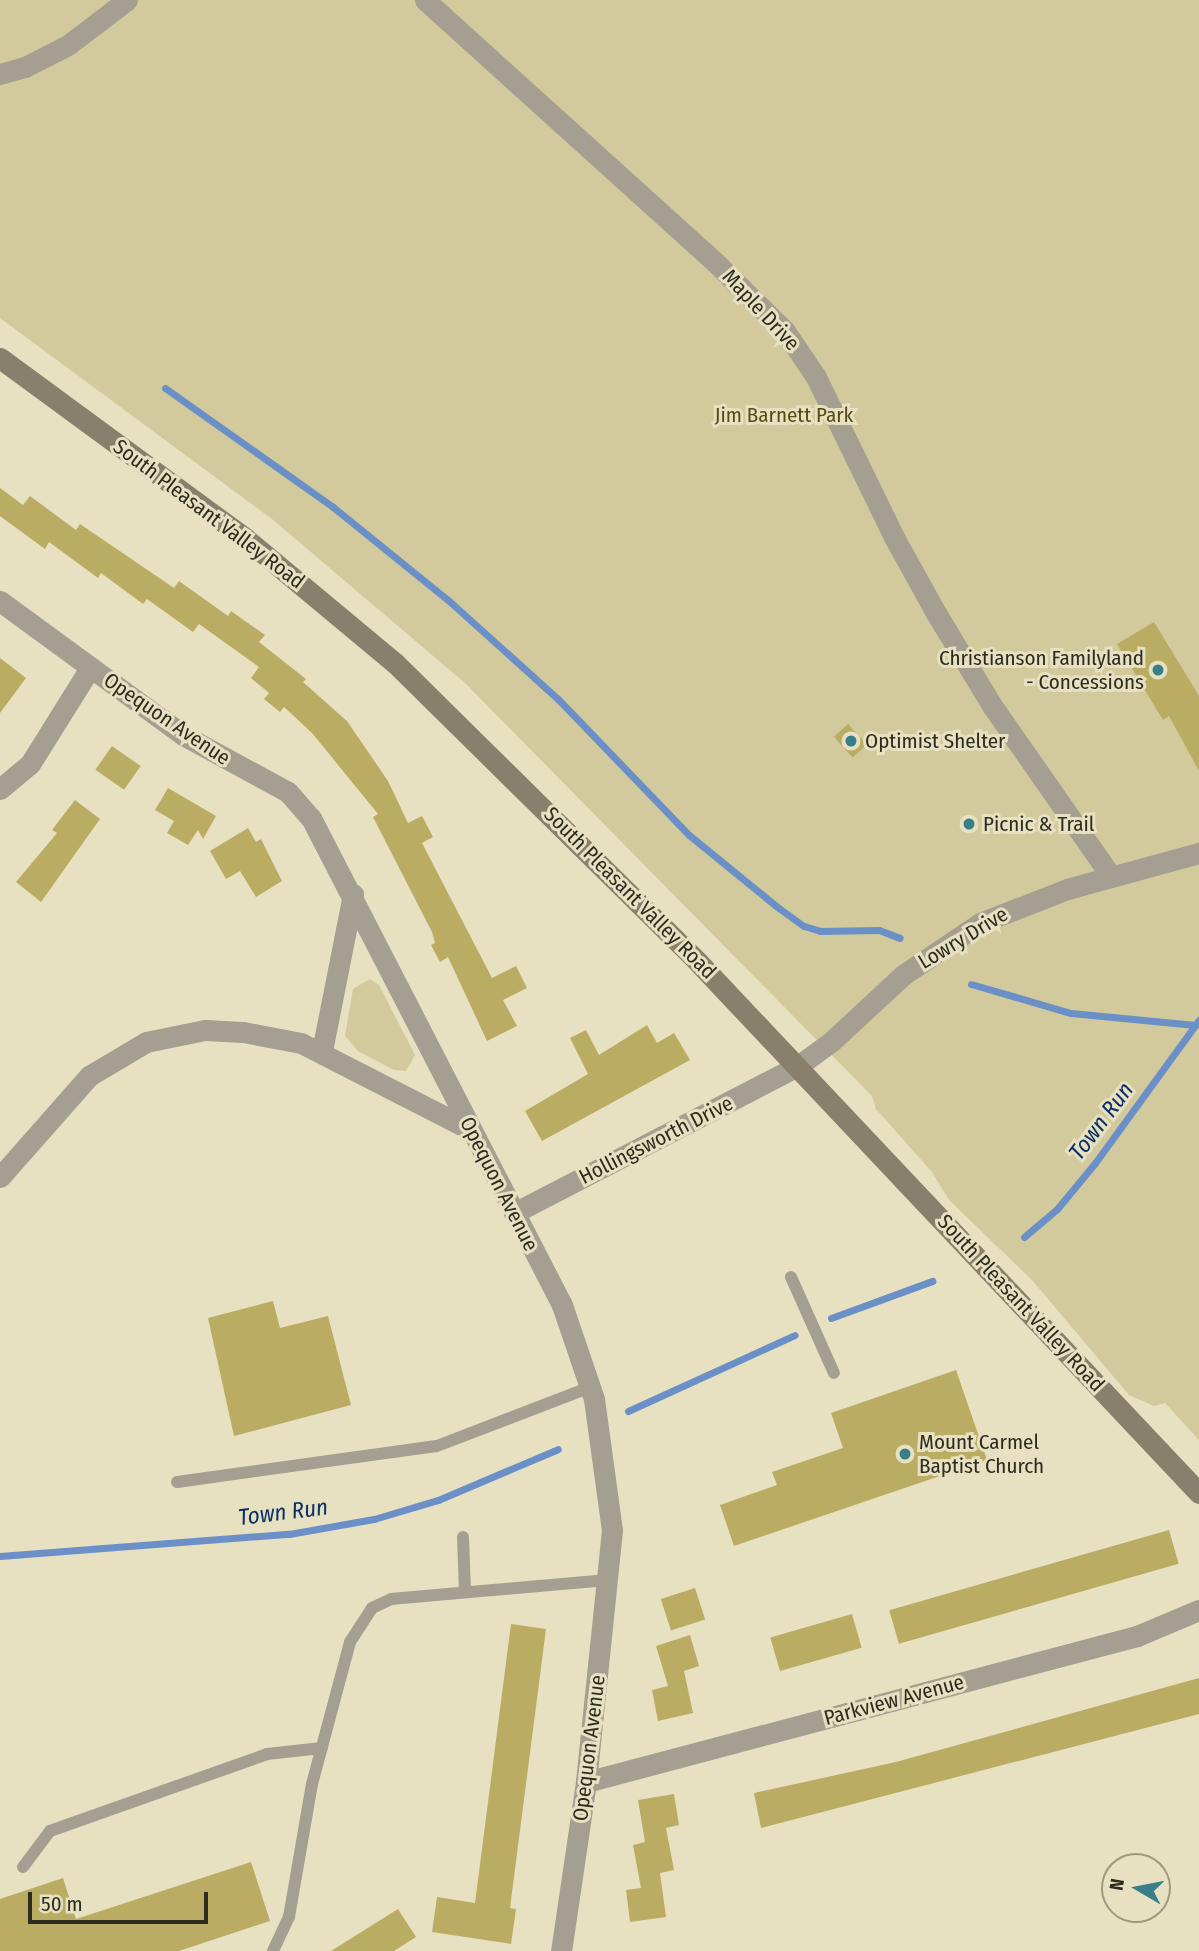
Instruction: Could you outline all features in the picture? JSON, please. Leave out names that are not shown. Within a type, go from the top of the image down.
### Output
[{"type":"main road","name":"South Pleasant Valley Road","points":[[0,358],[246,539],[385,654],[568,830],[798,1066],[1199,1493]]},
{"type":"street","points":[[0,74],[68,45],[127,0]]},
{"type":"street","name":"Maple Drive","points":[[425,0],[719,266],[785,331],[816,377],[895,540],[936,613],[1015,741],[1111,876]]},
{"type":"street","name":"Opequon Avenue","points":[[0,601],[183,735],[288,792],[311,818],[353,894],[562,1306],[591,1387],[607,1464],[610,1580],[586,1782],[561,1951]]},
{"type":"street","points":[[0,789],[30,764],[90,668]]},
{"type":"street","name":"Lowry Drive","points":[[798,1066],[832,1041],[903,975],[960,935],[1029,901],[1199,853]]},
{"type":"street","points":[[322,1051],[353,894]]},
{"type":"street","points":[[0,1177],[68,1095],[89,1076],[146,1042],[205,1030],[243,1031],[322,1051],[471,1130]]},
{"type":"street","name":"Hollingsworth Drive","points":[[514,1213],[798,1066]]},
{"type":"street","name":"Parkview Avenue","points":[[586,1782],[1138,1636],[1199,1610]]},
{"type":"lane","points":[[791,1277],[834,1373]]},
{"type":"lane","points":[[177,1482],[437,1446],[591,1387]]},
{"type":"lane","points":[[463,1537],[466,1592]]},
{"type":"lane","points":[[273,1951],[289,1917],[322,1748],[350,1642],[372,1608],[391,1599],[610,1580]]},
{"type":"lane","points":[[23,1867],[50,1831],[267,1754],[322,1748]]},
{"type":"green space","name":"Jim Barnett Park","points":[[0,0],[1199,0],[1199,1440],[1165,1403],[1154,1406],[1129,1395],[1032,1280],[949,1200],[932,1172],[876,1109],[872,1096],[465,683],[272,519],[0,318]]},
{"type":"green space","points":[[370,979],[379,985],[415,1055],[406,1071],[394,1070],[358,1051],[345,1036],[353,989]]},
{"type":"building","points":[[0,488],[23,505],[30,496],[76,530],[80,524],[174,588],[179,581],[228,616],[231,611],[265,635],[259,642],[306,679],[303,682],[347,721],[388,781],[408,823],[422,816],[433,837],[422,843],[492,978],[516,966],[527,988],[503,1000],[517,1026],[487,1041],[448,957],[440,962],[431,945],[435,943],[432,932],[373,817],[378,814],[312,733],[284,707],[280,712],[264,699],[269,693],[251,678],[259,667],[199,624],[193,632],[147,599],[143,604],[101,573],[98,578],[49,542],[45,549],[0,516]]},
{"type":"building","name":"Christianson Familyland - Concessions","points":[[1154,622],[1199,696],[1199,771],[1169,716],[1163,720],[1117,644]]},
{"type":"building","points":[[0,658],[26,678],[0,713]]},
{"type":"building","name":"Optimist Shelter","points":[[848,724],[867,745],[853,758],[834,737]]},
{"type":"building","points":[[112,746],[141,766],[124,790],[95,770]]},
{"type":"building","points":[[168,788],[216,816],[203,839],[198,830],[188,845],[167,833],[174,821],[155,810]]},
{"type":"building","points":[[75,800],[100,819],[41,902],[16,882],[57,833],[52,830]]},
{"type":"building","points":[[248,828],[256,842],[261,839],[282,881],[256,897],[240,871],[226,879],[210,851]]},
{"type":"building","points":[[647,1025],[657,1043],[674,1033],[690,1060],[542,1141],[525,1111],[588,1074],[570,1038],[586,1030],[599,1055]]},
{"type":"building","points":[[273,1301],[280,1328],[328,1316],[351,1405],[234,1436],[208,1318]]},
{"type":"building","name":"Mount Carmel Baptist Church","points":[[956,1370],[987,1460],[734,1546],[720,1505],[777,1485],[772,1472],[843,1448],[831,1413]]},
{"type":"building","points":[[1169,1530],[1179,1564],[899,1644],[889,1610]]},
{"type":"building","points":[[695,1588],[705,1619],[671,1631],[661,1599]]},
{"type":"building","points":[[852,1614],[862,1648],[780,1671],[770,1637]]},
{"type":"building","points":[[511,1624],[546,1629],[510,1908],[516,1909],[511,1944],[432,1932],[437,1897],[475,1903]]},
{"type":"building","points":[[690,1635],[699,1666],[684,1671],[693,1713],[658,1721],[652,1690],[668,1686],[656,1646]]},
{"type":"building","points":[[1199,1678],[1199,1714],[761,1828],[754,1793],[896,1762]]},
{"type":"building","points":[[674,1794],[679,1825],[666,1828],[674,1870],[660,1873],[666,1917],[630,1922],[626,1890],[641,1888],[633,1845],[645,1842],[638,1800]]},
{"type":"building","points":[[251,1862],[270,1921],[179,1951],[0,1951],[0,1899],[63,1878],[76,1919]]},
{"type":"building","points":[[398,1909],[416,1937],[394,1951],[331,1951]]},
{"type":"waterway","points":[[165,388],[333,507],[448,600],[558,699],[689,835],[776,906],[804,926],[820,931],[879,930],[900,938]]},
{"type":"waterway","points":[[971,984],[1071,1013],[1195,1025]]},
{"type":"waterway","name":"Town Run","points":[[1024,1237],[1057,1209],[1095,1163],[1199,1020]]},
{"type":"waterway","name":"Town Run","points":[[831,1318],[932,1281]]},
{"type":"waterway","name":"Town Run","points":[[628,1411],[795,1335]]},
{"type":"waterway","name":"Town Run","points":[[0,1556],[289,1534],[374,1519],[438,1500],[558,1449]]},
{"type":"place","name":"Christianson Familyland - Concessions","points":[[1158,670]]},
{"type":"place","name":"Optimist Shelter","points":[[851,741]]},
{"type":"place","name":"Picnic & Trail","points":[[969,824]]},
{"type":"place","name":"Mount Carmel Baptist Church","points":[[905,1454]]}]
